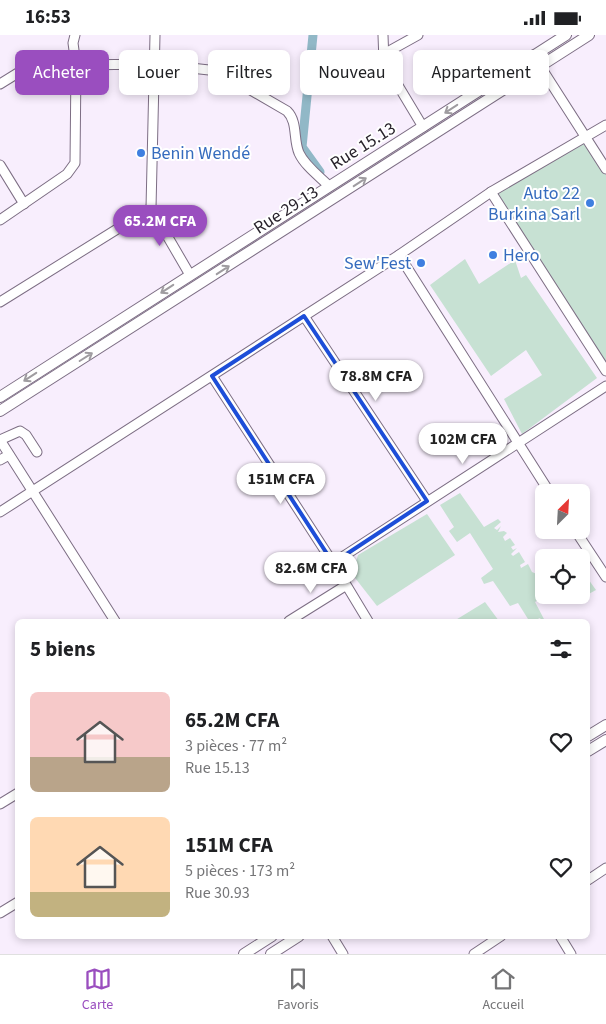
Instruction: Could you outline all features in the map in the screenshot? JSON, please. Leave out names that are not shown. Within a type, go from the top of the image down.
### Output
[{"type":"main road","name":"Rue 15.13","points":[[541,50],[566,35]]},
{"type":"main road","name":"Rue 29.13","points":[[549,61],[589,35]]},
{"type":"main road","name":"Rue 15.13","points":[[0,397],[472,95]]},
{"type":"main road","name":"Rue 29.13","points":[[0,411],[496,95]]},
{"type":"main road","points":[[590,735],[606,725]]},
{"type":"main road","points":[[590,750],[606,740]]},
{"type":"main road","points":[[244,954],[267,939]]},
{"type":"main road","points":[[271,954],[295,939]]},
{"type":"street","points":[[73,50],[75,35]]},
{"type":"street","points":[[155,35],[155,50]]},
{"type":"street","points":[[382,50],[383,35]]},
{"type":"street","points":[[391,50],[418,35]]},
{"type":"street","points":[[198,69],[218,71],[287,111],[292,116],[300,155],[310,168],[329,186]]},
{"type":"street","points":[[0,84],[15,75]]},
{"type":"street","points":[[549,81],[606,169]]},
{"type":"street","points":[[403,92],[423,127]]},
{"type":"street","points":[[0,220],[67,174],[75,163],[76,95]]},
{"type":"street","points":[[154,95],[152,208],[190,275]]},
{"type":"street","points":[[0,512],[212,377],[491,193],[606,125]]},
{"type":"street","points":[[0,165],[24,204]]},
{"type":"street","points":[[491,193],[606,371]]},
{"type":"street","points":[[1,300],[152,208]]},
{"type":"street","points":[[399,255],[544,484]]},
{"type":"street","points":[[304,316],[427,501]]},
{"type":"street","points":[[212,377],[333,563],[345,586],[367,619]]},
{"type":"street","points":[[333,563],[606,386]]},
{"type":"street","points":[[37,451],[26,435],[20,431],[0,440],[114,619]]},
{"type":"street","points":[[0,460],[9,455]]},
{"type":"street","points":[[581,539],[606,577]]},
{"type":"street","points":[[292,619],[345,586]]},
{"type":"street","points":[[0,804],[15,795]]},
{"type":"street","points":[[590,879],[606,868]]},
{"type":"street","points":[[0,913],[15,904]]},
{"type":"street","points":[[334,939],[343,954]]},
{"type":"street","points":[[474,954],[496,939]]},
{"type":"street","points":[[562,939],[571,954]]},
{"type":"highlighted area","points":[[304,316],[427,501],[333,563],[212,376]]},
{"type":"green space","points":[[585,142],[606,175],[606,370],[492,194]]},
{"type":"green space","points":[[465,259],[479,284],[515,260],[521,278],[526,275],[597,378],[522,434],[504,399],[542,375],[526,350],[491,376],[430,285]]},
{"type":"green space","points":[[460,493],[484,527],[498,519],[501,522],[494,528],[497,530],[501,526],[498,532],[504,531],[507,533],[503,537],[505,541],[510,538],[515,545],[511,547],[513,550],[517,548],[511,554],[513,556],[519,552],[525,562],[520,565],[521,568],[528,564],[532,572],[535,573],[535,604],[544,619],[528,619],[518,603],[510,606],[493,581],[484,584],[481,578],[493,569],[470,533],[457,542],[449,531],[454,527],[440,505]]},
{"type":"green space","points":[[427,514],[455,555],[377,606],[352,574],[358,555]]},
{"type":"green space","points":[[590,582],[596,590],[590,593]]},
{"type":"green space","points":[[485,602],[498,619],[457,619]]},
{"type":"waterway","points":[[313,35],[302,147],[320,172]]},
{"type":"place","name":"Benin Wendé","points":[[141,153]]},
{"type":"place","name":"Auto 22 Burkina Sarl","points":[[590,203]]},
{"type":"place","name":"Hero","points":[[493,255]]},
{"type":"place","name":"Sew'Fest","points":[[421,263]]}]
